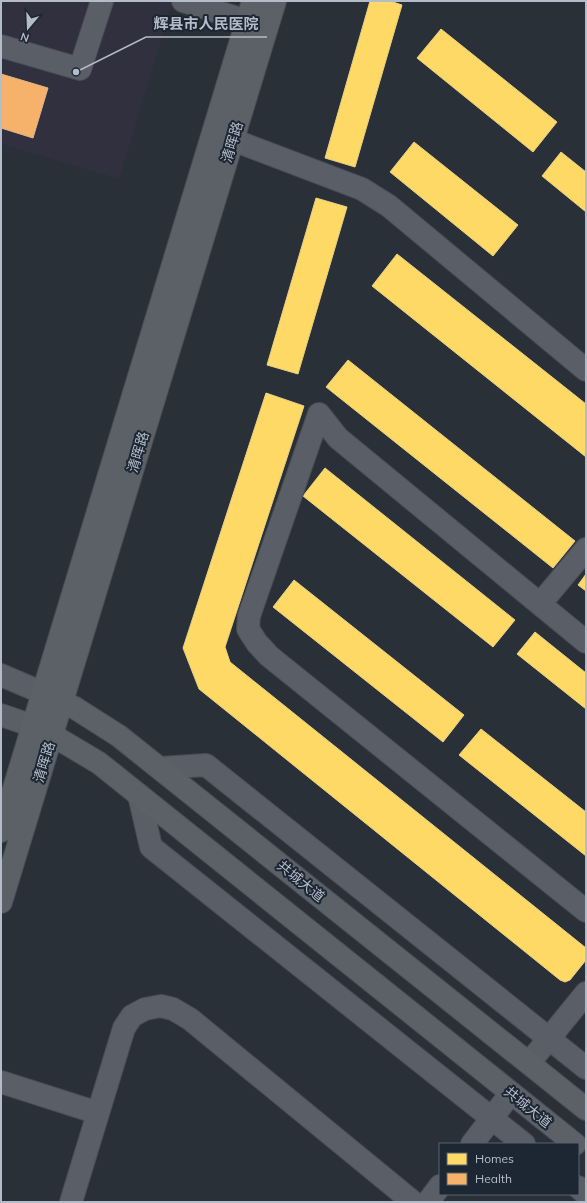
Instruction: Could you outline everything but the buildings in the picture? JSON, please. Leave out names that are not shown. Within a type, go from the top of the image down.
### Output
[{"type":"main road","name":"清晖路","points":[[52,697],[233,140],[275,1]]},
{"type":"main road","name":"清晖路","points":[[1,902],[42,730],[250,11]]},
{"type":"main road","name":"共城大道","points":[[52,697],[76,708],[119,736],[586,1109]]},
{"type":"main road","name":"清晖路","points":[[1,831],[42,730]]},
{"type":"main road","name":"共城大道","points":[[42,730],[99,763],[574,1143]]},
{"type":"street","points":[[1,46],[80,69],[102,1]]},
{"type":"street","points":[[182,1],[250,11]]},
{"type":"street","points":[[233,140],[362,189],[389,206],[586,370]]},
{"type":"street","points":[[586,642],[338,438],[319,414],[249,616],[248,629],[257,643],[269,656],[586,911]]},
{"type":"street","points":[[540,604],[586,549]]},
{"type":"street","name":"共城大道","points":[[1,675],[52,697]]},
{"type":"street","name":"共城大道","points":[[1,715],[42,730]]},
{"type":"street","points":[[160,768],[206,765],[586,1068]]},
{"type":"street","points":[[139,795],[151,847],[523,1143]]},
{"type":"street","points":[[529,1063],[586,993]]},
{"type":"street","points":[[71,1202],[124,1028],[132,1016],[145,1009],[162,1006],[173,1009],[190,1019],[413,1202]]},
{"type":"street","points":[[1,1082],[98,1113]]},
{"type":"street","points":[[473,1143],[511,1093]]},
{"type":"street","points":[[428,1202],[439,1187]]},
{"type":"shaded area","points":[[1,1],[173,1],[119,179],[1,144]]},
{"type":"place","name":"辉县市人民医院","points":[[76,72]]}]
